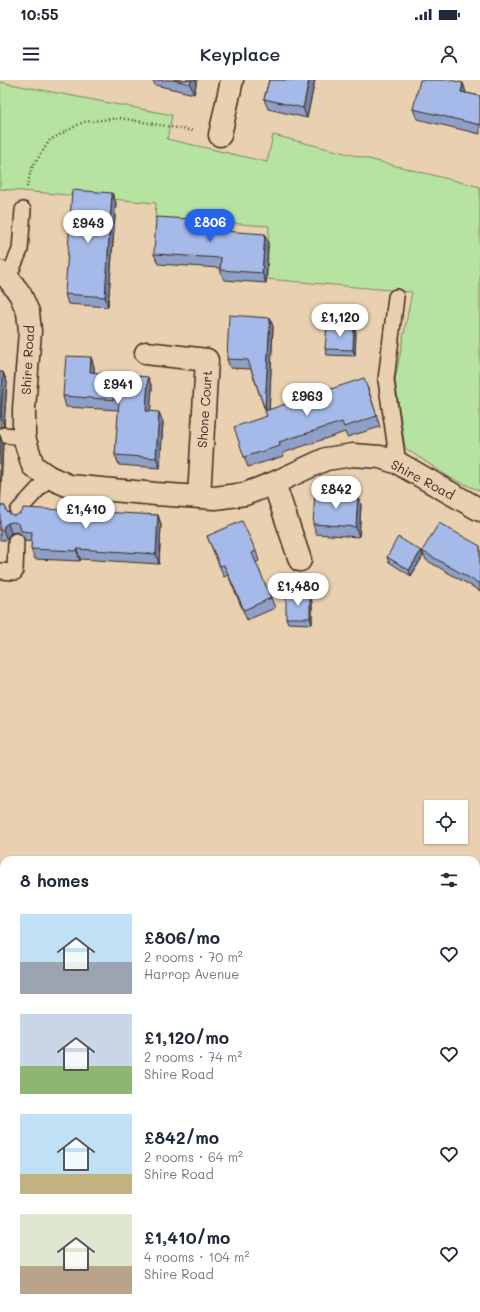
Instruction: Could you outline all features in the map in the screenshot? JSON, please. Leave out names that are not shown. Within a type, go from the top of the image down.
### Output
[{"type":"street","points":[[220,135],[232,80]]},
{"type":"street","name":"Shire Road","points":[[4,275],[20,294],[28,312],[30,331],[24,409],[14,436],[33,466],[49,477],[69,486],[102,490],[215,498],[244,494],[274,483],[326,459],[353,455],[380,457],[398,463],[480,510]]},
{"type":"street","name":"Shone Court","points":[[146,353],[207,360],[199,497]]},
{"type":"street","points":[[274,483],[300,560]]},
{"type":"lane","points":[[4,275],[20,250],[23,210]]},
{"type":"lane","points":[[396,297],[386,380],[398,463]]},
{"type":"lane","points":[[18,517],[18,511],[49,477]]},
{"type":"lane","points":[[0,571],[15,572],[16,541]]},
{"type":"path","points":[[23,210],[31,169],[50,140],[82,122],[120,118],[220,135]]},
{"type":"green space","points":[[0,82],[172,115],[167,139],[267,162],[273,135],[480,187],[480,491],[449,477],[405,448],[395,380],[412,292],[267,279],[269,226],[155,218],[156,203],[0,189]]},
{"type":"building","points":[[174,80],[191,80],[190,84]]},
{"type":"building","points":[[269,80],[309,80],[303,108],[264,99]]},
{"type":"building","points":[[420,80],[450,80],[463,83],[461,92],[480,96],[480,125],[413,109]]},
{"type":"building","points":[[72,190],[112,193],[105,297],[65,294]]},
{"type":"building","points":[[156,217],[223,221],[223,231],[265,234],[262,273],[220,270],[221,258],[154,254]]},
{"type":"building","points":[[229,315],[270,318],[265,407],[248,360],[227,359]]},
{"type":"building","points":[[327,325],[354,326],[353,350],[325,349]]},
{"type":"building","points":[[66,356],[91,357],[90,372],[148,377],[146,411],[159,412],[156,458],[115,455],[119,400],[63,396]]},
{"type":"building","points":[[0,372],[3,372],[1,416],[0,416]]},
{"type":"building","points":[[364,378],[377,416],[344,427],[342,422],[279,442],[280,446],[244,457],[234,427],[267,416],[265,411]]},
{"type":"building","points":[[315,493],[358,495],[356,527],[313,524]]},
{"type":"building","points":[[0,506],[5,506],[7,512],[14,516],[22,512],[23,508],[158,515],[156,554],[77,549],[77,551],[31,549],[32,532],[21,531],[20,526],[13,522],[8,523],[4,526],[3,530],[0,530]]},
{"type":"building","points":[[242,521],[256,551],[252,553],[271,598],[244,610],[224,565],[220,566],[207,536]]},
{"type":"building","points":[[439,523],[480,546],[480,584],[422,551]]},
{"type":"building","points":[[398,537],[421,551],[409,570],[387,557]]},
{"type":"building","points":[[286,596],[310,596],[310,618],[286,618]]}]
